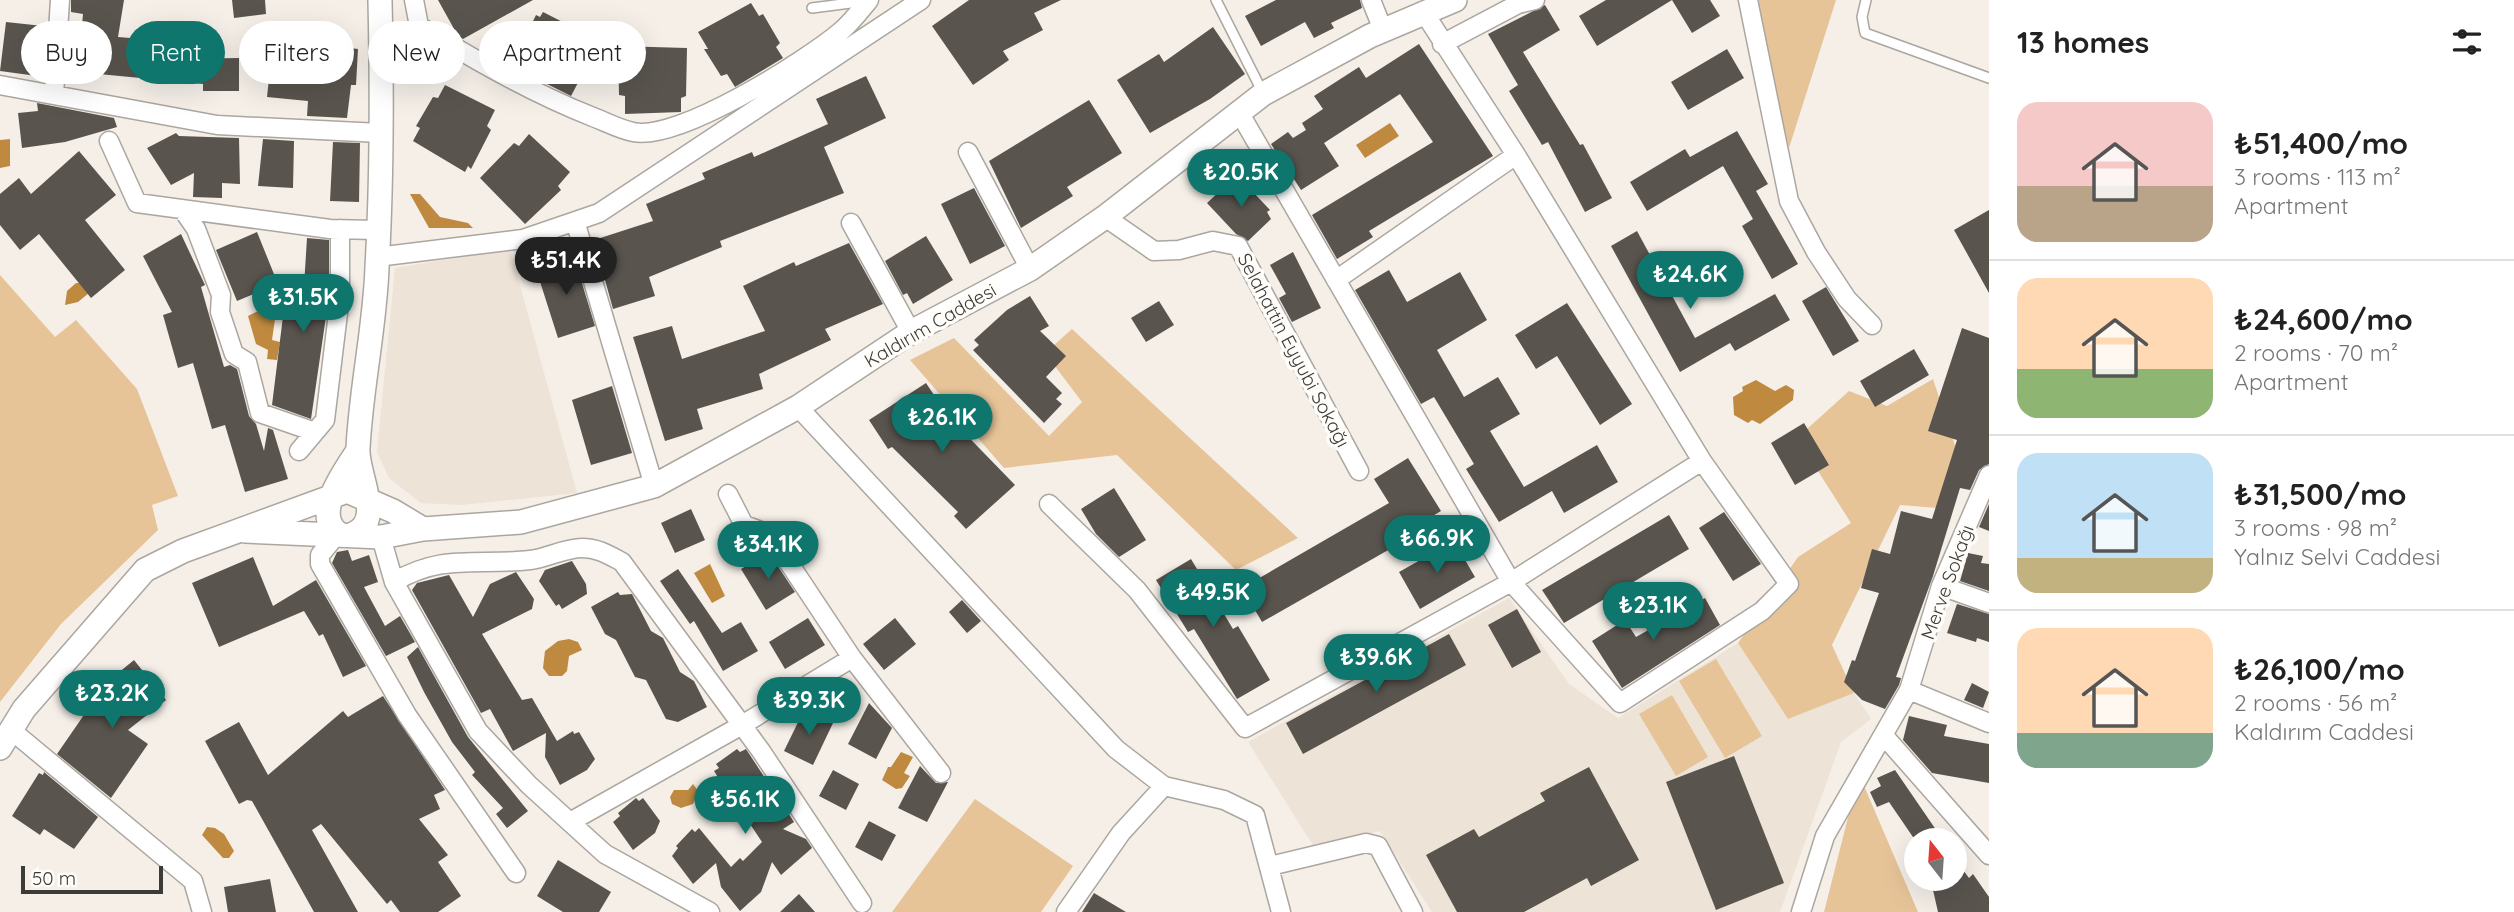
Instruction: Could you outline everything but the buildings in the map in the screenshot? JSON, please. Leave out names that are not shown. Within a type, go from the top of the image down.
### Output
[{"type":"street","points":[[54,94],[61,0]]},
{"type":"street","points":[[380,0],[377,257],[357,452],[365,500],[369,506],[368,521],[346,534],[320,555],[320,564],[407,715],[516,873]]},
{"type":"street","points":[[414,0],[419,26],[476,61],[565,106],[635,133],[679,125],[724,107],[806,57],[842,30],[869,0]]},
{"type":"street","points":[[377,257],[523,239],[599,213],[922,0]]},
{"type":"street","points":[[1371,0],[1383,30]]},
{"type":"street","name":"Kaldırım Caddesi","points":[[346,534],[382,537],[423,529],[520,522],[654,486],[798,407],[911,332],[1030,269],[1105,217],[1263,94],[1383,30],[1423,11],[1455,0]]},
{"type":"street","points":[[1442,44],[1518,4],[1535,0]]},
{"type":"street","points":[[1748,0],[1789,201],[1816,253],[1847,299],[1872,325]]},
{"type":"street","points":[[1238,112],[1511,582],[1620,703],[1762,611],[1789,584],[1702,461],[1516,155],[1423,11]]},
{"type":"street","points":[[0,85],[217,125],[380,133]]},
{"type":"street","points":[[109,141],[137,203],[340,229],[377,230]]},
{"type":"street","points":[[968,152],[1030,269]]},
{"type":"street","points":[[1336,280],[1516,155]]},
{"type":"street","points":[[183,210],[195,229],[221,295],[220,312],[234,354],[247,362],[260,413],[315,432]]},
{"type":"street","name":"Selahattin Eyyubi Sokağı","points":[[1105,217],[1154,251],[1179,250],[1213,241],[1238,246],[1359,471]]},
{"type":"street","points":[[575,221],[654,486]]},
{"type":"street","points":[[851,223],[911,332]]},
{"type":"street","points":[[299,451],[325,420],[339,310],[340,229]]},
{"type":"street","points":[[798,407],[1116,749],[1164,786],[1224,800],[1255,815],[1281,912]]},
{"type":"street","points":[[346,534],[326,516],[357,452]]},
{"type":"street","points":[[1049,504],[1137,590],[1245,728],[1511,582],[1702,461]]},
{"type":"street","name":"Merve Sokağı","points":[[1801,912],[1825,836],[1885,737],[1909,690],[1941,586],[1989,475]]},
{"type":"street","points":[[202,912],[192,881],[6,739],[24,709],[145,570],[183,551],[245,531],[347,491],[393,511],[423,529]]},
{"type":"street","points":[[728,494],[744,526],[758,530],[775,542],[852,658],[942,773]]},
{"type":"street","points":[[245,531],[346,534]]},
{"type":"street","points":[[382,537],[394,582],[478,731],[529,785],[605,854],[710,912]]},
{"type":"street","points":[[394,582],[418,568],[452,561],[531,560],[581,548],[602,551],[622,562],[743,725],[863,909]]},
{"type":"street","points":[[1941,586],[1989,603]]},
{"type":"street","points":[[570,822],[743,725],[852,658]]},
{"type":"street","points":[[1909,690],[1989,723]]},
{"type":"street","points":[[1885,737],[1989,855]]},
{"type":"street","points":[[1066,912],[1121,833],[1164,786]]},
{"type":"street","points":[[1270,866],[1366,843],[1378,846],[1413,912]]},
{"type":"lane","points":[[812,8],[869,0]]},
{"type":"lane","points":[[1216,0],[1263,94]]},
{"type":"lane","points":[[1866,0],[1862,17],[1866,33],[1989,78]]},
{"type":"shaded area","points":[[1753,0],[1836,0],[1789,148]]},
{"type":"shaded area","points":[[1390,123],[1399,136],[1365,158],[1356,145]]},
{"type":"shaded area","points":[[10,139],[10,166],[0,168],[0,140]]},
{"type":"shaded area","points":[[410,194],[420,194],[440,217],[468,223],[473,228],[429,228]]},
{"type":"shaded area","points":[[510,249],[577,493],[461,505],[421,503],[389,478],[377,452],[395,268]]},
{"type":"shaded area","points":[[0,275],[55,337],[76,320],[137,389],[178,496],[152,505],[158,530],[61,624],[0,702]]},
{"type":"shaded area","points":[[76,283],[81,283],[89,293],[78,302],[65,305],[67,291]]},
{"type":"shaded area","points":[[272,304],[277,305],[272,340],[280,342],[277,360],[267,359],[268,350],[256,344],[248,316]]},
{"type":"shaded area","points":[[1072,329],[1298,538],[1236,570],[1117,455],[1004,468],[910,360],[954,338],[1049,436],[1082,402],[1045,353]]},
{"type":"shaded area","points":[[1933,379],[1960,461],[1938,508],[1900,505],[1832,645],[1854,693],[1788,719],[1738,643],[1798,557],[1851,523],[1797,438],[1849,391],[1887,406]]},
{"type":"shaded area","points":[[1756,380],[1775,391],[1786,385],[1794,390],[1793,400],[1760,424],[1752,420],[1748,423],[1734,415],[1733,397],[1743,391],[1742,387]]},
{"type":"shaded area","points":[[710,564],[725,596],[712,603],[694,573]]},
{"type":"shaded area","points":[[1509,598],[1569,684],[1618,718],[1738,643],[1788,718],[1854,693],[1871,719],[1841,742],[1780,912],[1432,912],[1380,831],[1314,847],[1248,742]]},
{"type":"shaded area","points":[[569,639],[578,642],[582,650],[569,656],[567,671],[562,676],[549,676],[543,668],[545,651],[558,641]]},
{"type":"shaded area","points":[[1716,659],[1762,736],[1725,758],[1679,681]]},
{"type":"shaded area","points":[[1672,695],[1708,757],[1676,776],[1639,714]]},
{"type":"shaded area","points":[[901,752],[913,757],[904,773],[910,776],[902,788],[896,789],[882,780],[888,767],[891,767]]},
{"type":"shaded area","points":[[1859,774],[1904,879],[1904,891],[1909,891],[1918,912],[1824,912]]},
{"type":"shaded area","points":[[693,784],[699,792],[693,804],[681,808],[672,804],[670,797],[674,790],[688,790]]},
{"type":"shaded area","points":[[975,799],[1073,866],[1041,912],[892,912]]},
{"type":"shaded area","points":[[207,827],[215,828],[224,834],[234,851],[229,858],[223,858],[202,835]]}]
